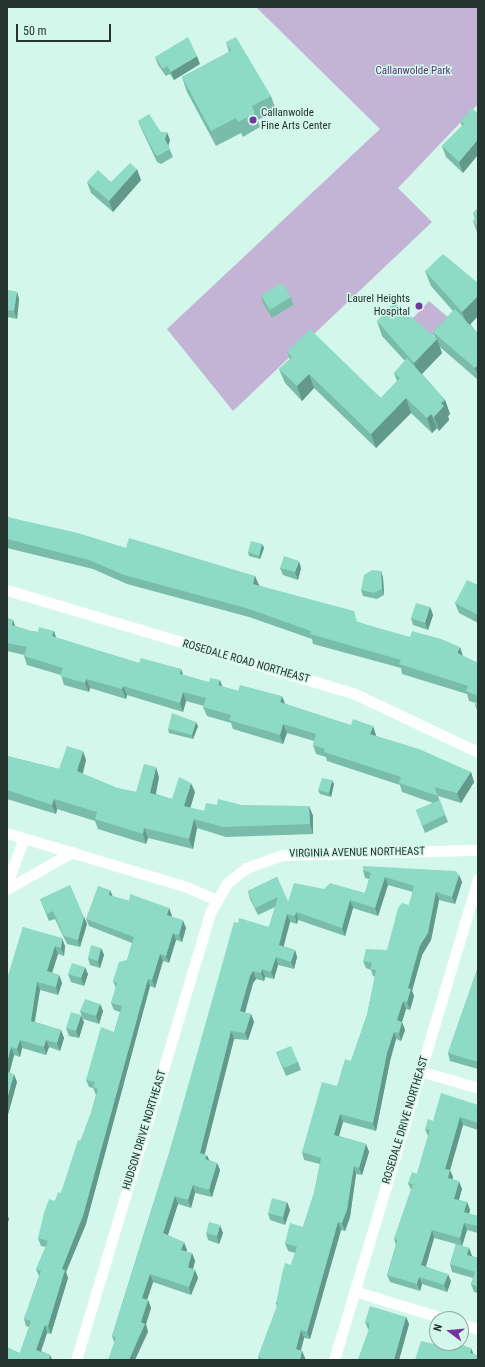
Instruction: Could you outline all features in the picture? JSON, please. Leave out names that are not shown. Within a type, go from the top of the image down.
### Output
[{"type":"street","name":"ROSEDALE ROAD NORTHEAST","points":[[7,590],[353,693],[478,752]]},
{"type":"street","points":[[7,833],[187,887],[216,900]]},
{"type":"street","points":[[7,883],[24,838]]},
{"type":"street","name":"VIRGINIA AVENUE NORTHEAST","points":[[216,900],[227,882],[246,868],[282,855],[478,850]]},
{"type":"street","points":[[7,889],[72,852]]},
{"type":"street","name":"ROSEDALE DRIVE NORTHEAST","points":[[334,1360],[478,879]]},
{"type":"street","name":"HUDSON DRIVE NORTHEAST","points":[[76,1360],[216,900]]},
{"type":"street","points":[[420,1071],[478,1088]]},
{"type":"street","points":[[354,1291],[429,1314]]},
{"type":"green space","name":"Callanwolde Park","points":[[256,7],[478,7],[478,104],[398,188],[432,222],[233,411],[167,329],[380,129]]},
{"type":"green space","points":[[429,301],[449,318],[432,337],[412,319]]},
{"type":"building","points":[[188,37],[197,56],[171,72],[167,66],[163,69],[155,57]]},
{"type":"building","points":[[236,37],[271,96],[252,106],[255,113],[238,122],[236,118],[211,131],[182,77],[231,51],[226,42]]},
{"type":"building","points":[[472,108],[476,112],[478,110],[478,139],[459,162],[442,146],[464,124],[460,121]]},
{"type":"building","points":[[149,114],[161,132],[167,132],[165,139],[170,149],[158,156],[155,154],[138,121]]},
{"type":"building","points":[[130,163],[137,169],[109,201],[87,182],[98,170],[111,182]]},
{"type":"building","points":[[478,208],[478,227],[473,221],[476,218],[473,213]]},
{"type":"building","points":[[443,254],[478,283],[478,296],[462,312],[425,271]]},
{"type":"building","points":[[282,283],[291,297],[270,310],[261,295]]},
{"type":"building","points":[[7,290],[17,292],[14,311],[7,310]]},
{"type":"building","points":[[394,302],[437,339],[414,363],[377,321]]},
{"type":"building","points":[[455,309],[478,334],[478,365],[475,368],[433,332]]},
{"type":"building","points":[[310,329],[381,398],[400,378],[394,373],[407,358],[445,400],[441,403],[444,406],[434,417],[431,414],[427,418],[406,398],[371,434],[309,374],[297,386],[279,369],[292,357],[287,352]]},
{"type":"building","points":[[7,517],[78,533],[126,548],[129,538],[255,576],[253,584],[354,611],[357,622],[410,637],[412,631],[441,639],[460,647],[457,653],[478,663],[478,696],[466,691],[468,686],[399,664],[401,660],[310,634],[311,631],[246,608],[124,575],[89,560],[7,539]]},
{"type":"building","points":[[251,541],[262,544],[259,556],[248,552]]},
{"type":"building","points":[[284,556],[299,561],[295,572],[280,568]]},
{"type":"building","points":[[372,570],[381,571],[382,589],[374,593],[361,590],[364,575]]},
{"type":"building","points":[[467,580],[478,585],[478,615],[455,603]]},
{"type":"building","points":[[416,603],[430,607],[425,623],[411,618]]},
{"type":"building","points":[[7,618],[13,620],[12,625],[38,632],[39,627],[54,631],[52,636],[139,663],[141,658],[181,669],[180,674],[209,682],[210,678],[220,680],[218,685],[238,691],[240,685],[282,696],[280,702],[351,725],[353,719],[373,726],[370,734],[419,749],[471,772],[457,793],[434,787],[438,796],[399,783],[401,777],[324,752],[325,749],[313,745],[316,734],[283,724],[280,735],[229,720],[231,715],[203,707],[206,698],[183,692],[180,703],[123,686],[122,689],[86,679],[85,683],[60,676],[63,668],[24,656],[27,647],[7,643]]},
{"type":"building","points":[[478,699],[478,707],[475,705]]},
{"type":"building","points":[[172,713],[196,722],[192,735],[168,729]]},
{"type":"building","points":[[67,746],[83,751],[77,771],[117,788],[136,792],[144,764],[156,767],[150,793],[172,799],[179,777],[191,783],[184,806],[204,811],[206,803],[217,805],[218,799],[246,806],[309,806],[310,824],[223,827],[194,819],[189,839],[144,828],[143,834],[95,819],[97,812],[54,799],[52,805],[7,790],[7,756],[59,769]]},
{"type":"building","points":[[322,778],[332,780],[329,793],[318,790]]},
{"type":"building","points":[[440,800],[445,815],[422,826],[416,810]]},
{"type":"building","points":[[363,866],[456,871],[459,875],[452,897],[436,892],[428,933],[419,947],[408,988],[411,989],[407,1002],[403,1001],[397,1020],[402,1022],[399,1033],[394,1032],[387,1053],[373,1123],[340,1114],[334,1135],[366,1144],[359,1168],[354,1166],[347,1210],[342,1223],[338,1222],[307,1332],[301,1330],[296,1349],[302,1351],[300,1360],[262,1360],[263,1359],[258,1357],[278,1303],[276,1303],[285,1263],[291,1265],[297,1247],[285,1243],[290,1223],[303,1227],[314,1193],[321,1158],[302,1152],[322,1082],[337,1086],[345,1059],[351,1061],[367,1015],[376,970],[370,969],[372,963],[363,961],[366,949],[387,950],[398,908],[402,903],[409,905],[414,886],[385,877],[375,908],[350,900],[342,928],[296,912],[295,916],[287,914],[279,945],[295,950],[291,962],[276,957],[271,972],[262,969],[261,973],[253,971],[250,976],[240,1011],[251,1014],[245,1033],[231,1031],[200,1153],[207,1155],[205,1159],[217,1163],[209,1190],[193,1185],[188,1200],[175,1196],[163,1233],[184,1242],[181,1250],[192,1253],[188,1267],[195,1270],[189,1287],[150,1274],[142,1298],[148,1300],[141,1322],[145,1324],[129,1360],[108,1360],[116,1337],[112,1336],[170,1150],[234,922],[238,923],[239,918],[269,927],[278,897],[255,908],[248,891],[277,877],[288,902],[294,883],[324,889],[330,883],[365,893],[371,873],[363,870]]},
{"type":"building","points":[[70,885],[84,917],[78,940],[64,936],[53,911],[47,914],[40,899]]},
{"type":"building","points":[[98,886],[110,890],[109,895],[129,901],[130,894],[169,908],[167,915],[183,920],[179,935],[173,933],[166,956],[160,954],[152,980],[148,979],[83,1216],[62,1269],[65,1270],[48,1326],[45,1325],[36,1350],[50,1355],[49,1360],[7,1360],[7,1347],[20,1353],[31,1321],[24,1319],[41,1271],[36,1269],[48,1241],[38,1238],[44,1213],[49,1199],[55,1201],[58,1192],[61,1193],[78,1140],[81,1141],[98,1089],[93,1087],[95,1082],[86,1080],[101,1027],[114,1032],[122,1006],[111,1003],[117,983],[113,981],[119,962],[127,960],[134,937],[86,919]]},
{"type":"building","points":[[23,927],[62,938],[61,948],[55,946],[47,971],[59,975],[56,987],[37,982],[31,1021],[61,1030],[57,1043],[46,1040],[44,1047],[20,1040],[17,1049],[11,1047],[7,1063],[7,980]]},
{"type":"building","points":[[91,945],[101,948],[98,961],[88,958]]},
{"type":"building","points":[[72,963],[85,967],[81,978],[68,974]]},
{"type":"building","points":[[478,967],[478,1062],[448,1053]]},
{"type":"building","points":[[85,999],[100,1004],[96,1016],[80,1011]]},
{"type":"building","points":[[71,1012],[81,1015],[76,1031],[66,1028]]},
{"type":"building","points":[[291,1046],[298,1062],[284,1068],[276,1052]]},
{"type":"building","points":[[7,1072],[14,1074],[7,1099]]},
{"type":"building","points":[[441,1093],[478,1105],[478,1123],[460,1117],[445,1169],[450,1170],[448,1178],[459,1181],[454,1199],[467,1202],[464,1212],[478,1216],[478,1226],[464,1223],[460,1238],[432,1230],[421,1265],[448,1274],[444,1285],[419,1277],[417,1284],[387,1275],[396,1247],[397,1240],[394,1239],[413,1184],[408,1183],[412,1172],[417,1174],[430,1130],[425,1129],[428,1119],[433,1121]]},
{"type":"building","points":[[272,1198],[287,1202],[283,1217],[268,1213]]},
{"type":"building","points":[[209,1222],[220,1225],[217,1236],[206,1233]]},
{"type":"building","points":[[456,1244],[469,1248],[467,1255],[478,1258],[478,1287],[471,1284],[475,1272],[450,1264]]},
{"type":"building","points":[[370,1306],[406,1317],[394,1360],[358,1360],[369,1329],[369,1323],[365,1322]]},
{"type":"building","points":[[421,1341],[429,1343],[429,1351],[469,1351],[469,1347],[471,1348],[470,1353],[478,1355],[478,1360],[415,1360]]},
{"type":"place","name":"Callanwolde Fine Arts Center","points":[[253,120]]},
{"type":"place","name":"Laurel Heights Hospital","points":[[419,306]]}]
